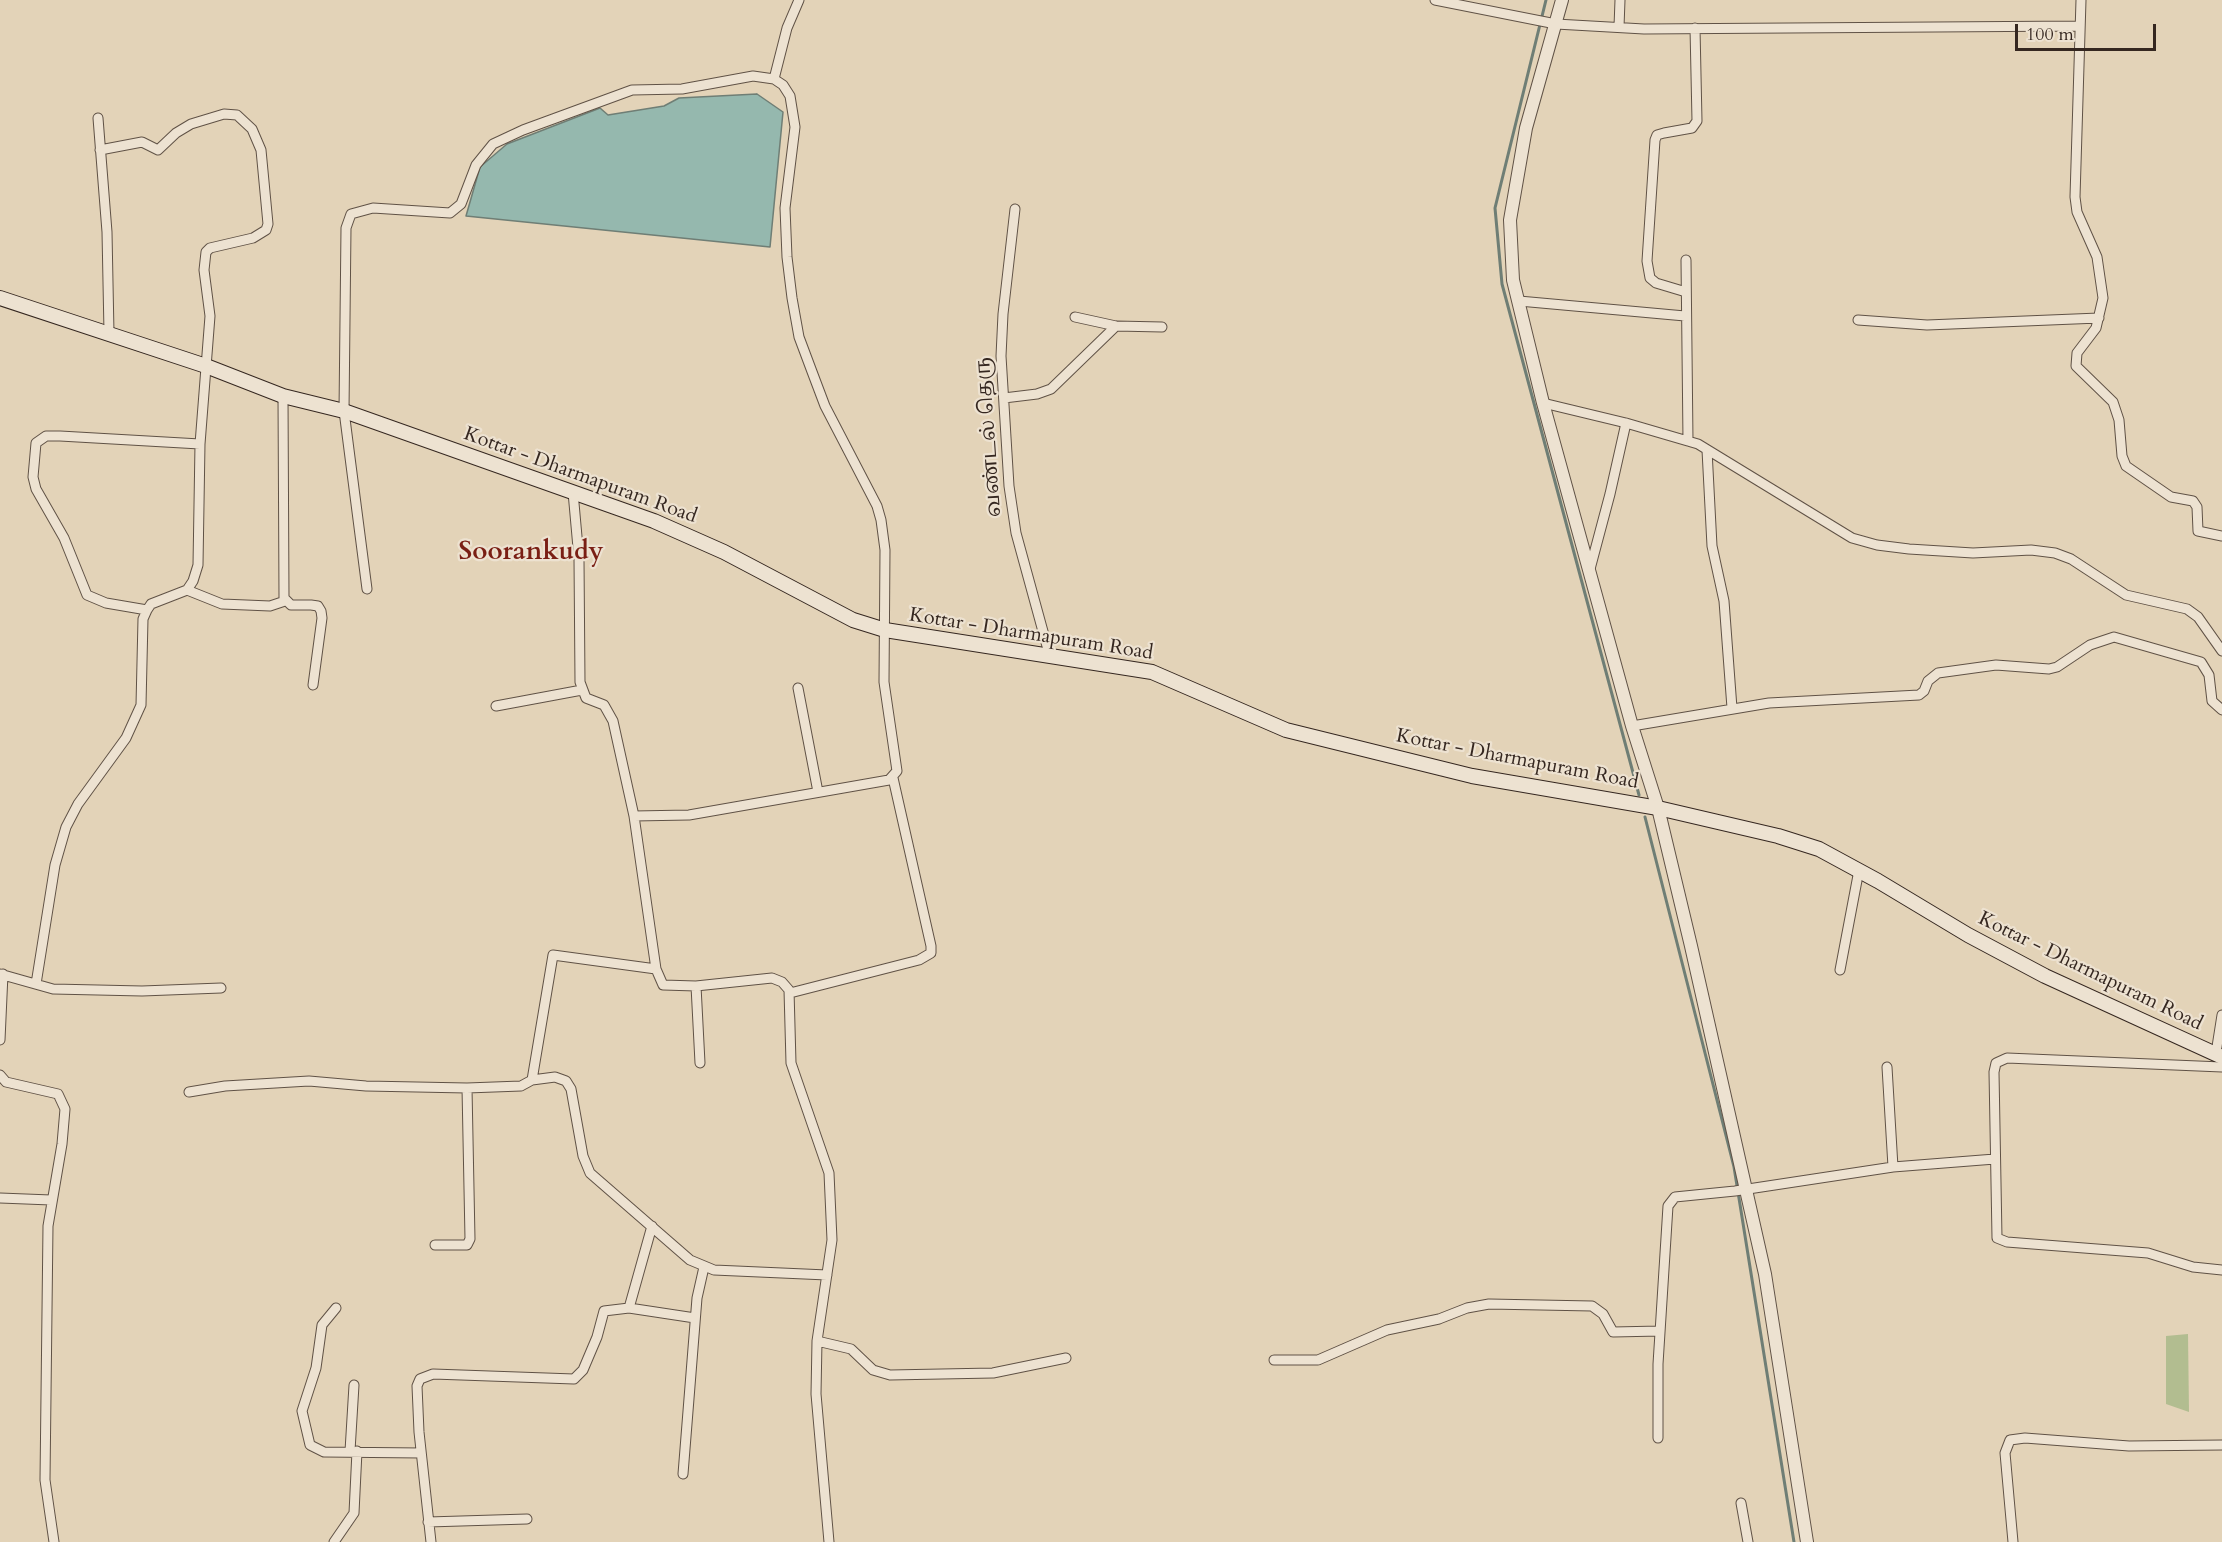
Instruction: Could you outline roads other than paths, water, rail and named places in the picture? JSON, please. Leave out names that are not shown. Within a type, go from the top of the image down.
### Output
[{"type":"main road","name":"Kottar - Dharmapuram Road","points":[[0,298],[206,366],[283,396],[344,411],[654,521],[724,552],[853,620],[885,630],[1152,672],[1286,730],[1472,776],[1658,807],[1788,839],[1819,849],[1859,870],[1968,936],[2045,976],[2219,1055]]},
{"type":"street","points":[[774,79],[787,28],[799,0]]},
{"type":"street","points":[[1435,0],[1548,22],[1619,27],[2080,26]]},
{"type":"street","points":[[1562,0],[1548,22],[1526,128],[1510,220],[1513,280],[1543,403],[1632,726],[1658,807],[1742,1190],[1765,1274],[1807,1542]]},
{"type":"street","points":[[1619,27],[1620,0]]},
{"type":"street","points":[[2081,0],[2075,197],[2077,212],[2097,256],[2102,278],[2103,298],[2096,328],[2077,353],[2076,366],[2113,402],[2119,420],[2124,462],[2171,497],[2193,501],[2197,507],[2198,531],[2222,536]]},
{"type":"street","points":[[1686,292],[1650,278],[1647,261],[1655,140],[1657,135],[1692,128],[1697,121],[1695,28]]},
{"type":"street","points":[[367,589],[344,411],[346,228],[351,214],[373,208],[450,213],[461,204],[476,165],[493,144],[524,130],[627,92],[639,89],[682,89],[753,76],[774,79],[783,85],[794,109],[795,127],[785,208],[787,257],[799,337],[825,406],[877,506],[885,550],[884,682],[897,769],[893,778],[931,953],[919,960],[790,993]]},
{"type":"street","points":[[36,984],[55,865],[66,827],[78,804],[126,738],[141,705],[143,619],[147,610],[157,602],[187,590],[193,580],[200,545],[200,444],[210,316],[204,270],[206,252],[210,248],[261,234],[268,224],[263,158],[252,129],[237,115],[224,114],[184,127],[158,150],[142,142],[100,150]]},
{"type":"street","points":[[98,118],[107,232],[109,333]]},
{"type":"street","name":"வண்டல் தெரு","points":[[1015,209],[1003,314],[1004,398],[1009,486],[1016,533],[1050,657]]},
{"type":"street","points":[[1686,260],[1688,441]]},
{"type":"street","points":[[1519,301],[1685,316]]},
{"type":"street","points":[[1075,317],[1116,326],[1162,327]]},
{"type":"street","points":[[1858,320],[1927,325],[2099,318]]},
{"type":"street","points":[[1004,398],[1037,394],[1051,389],[1116,326]]},
{"type":"street","points":[[283,396],[285,602]]},
{"type":"street","points":[[1543,403],[1688,441],[1707,450],[1852,538],[1877,545],[1909,549],[1973,553],[2031,550],[2055,553],[2071,559],[2126,595],[2187,609],[2198,617],[2222,651]]},
{"type":"street","points":[[1590,569],[1626,423]]},
{"type":"street","points":[[147,610],[105,603],[87,595],[64,538],[36,489],[33,477],[36,443],[46,436],[60,436],[200,444]]},
{"type":"street","points":[[1707,450],[1712,546],[1724,601],[1732,708]]},
{"type":"street","points":[[573,492],[579,559],[582,690],[586,698],[604,705],[610,713],[634,816],[656,969],[663,985],[696,986],[772,978],[782,982],[790,993],[791,1063],[829,1173],[832,1240],[817,1341],[816,1394],[829,1542]]},
{"type":"street","points":[[187,590],[222,604],[270,606],[285,602],[291,605],[318,606],[322,618],[314,685]]},
{"type":"street","points":[[1632,726],[1701,716],[1732,708],[1919,695],[1924,691],[1928,681],[1938,673],[1996,665],[2049,669],[2057,667],[2090,645],[2114,637],[2201,662],[2209,675],[2212,701],[2222,710]]},
{"type":"street","points":[[798,688],[818,792]]},
{"type":"street","points":[[496,706],[582,690]]},
{"type":"street","points":[[634,816],[689,815],[893,778]]},
{"type":"street","points":[[1840,970],[1859,870]]},
{"type":"street","points":[[532,1080],[553,955],[656,969]]},
{"type":"street","points":[[0,1040],[1,974],[53,989],[142,991],[221,988]]},
{"type":"street","points":[[696,986],[700,1063]]},
{"type":"street","points":[[2219,1055],[2222,1015]]},
{"type":"street","points":[[2222,1067],[2057,1059],[2000,1060],[1996,1063],[1994,1072],[1996,1238],[2007,1242],[2148,1253],[2193,1267],[2222,1270]]},
{"type":"street","points":[[1887,1067],[1893,1167]]},
{"type":"street","points":[[0,1075],[6,1082],[55,1092],[63,1102],[62,1144],[48,1226],[45,1480],[54,1542]]},
{"type":"street","points":[[189,1092],[225,1086],[309,1081],[366,1086],[467,1089],[516,1087],[532,1080],[555,1077],[566,1081],[571,1089],[587,1168],[598,1182],[690,1260],[704,1267],[742,1272],[827,1275]]},
{"type":"street","points":[[435,1245],[465,1245],[470,1242],[467,1089]]},
{"type":"street","points":[[1658,1438],[1660,1331],[1670,1202],[1678,1196],[1742,1190],[1893,1167],[1995,1159]]},
{"type":"street","points":[[0,1198],[51,1200]]},
{"type":"street","points":[[629,1308],[652,1226]]},
{"type":"street","points":[[683,1474],[697,1298],[704,1267]]},
{"type":"street","points":[[1274,1360],[1318,1360],[1380,1333],[1489,1304],[1592,1306],[1603,1314],[1613,1332],[1660,1331]]},
{"type":"street","points":[[336,1308],[322,1325],[316,1368],[305,1400],[303,1420],[314,1449],[324,1452],[421,1454]]},
{"type":"street","points":[[431,1542],[421,1454],[417,1392],[420,1379],[433,1374],[574,1379],[582,1370],[597,1337],[604,1311],[629,1308],[695,1318]]},
{"type":"street","points":[[817,1341],[851,1349],[873,1370],[890,1375],[993,1373],[1066,1358]]},
{"type":"street","points":[[334,1542],[354,1513],[354,1385]]},
{"type":"street","points":[[2013,1542],[2005,1453],[2010,1440],[2025,1438],[2129,1446],[2222,1445]]},
{"type":"street","points":[[1741,1503],[1748,1542]]},
{"type":"street","points":[[429,1522],[527,1519]]},
{"type":"water","points":[[757,94],[783,112],[770,247],[466,216],[480,167],[507,144],[600,108],[608,115],[664,106],[679,98]]},
{"type":"waterway","points":[[1546,0],[1495,208],[1502,284],[1639,795]]},
{"type":"waterway","points":[[1645,817],[1734,1167],[1794,1542]]},
{"type":"district","name":"Soorankudy","points":[[531,553]]}]
